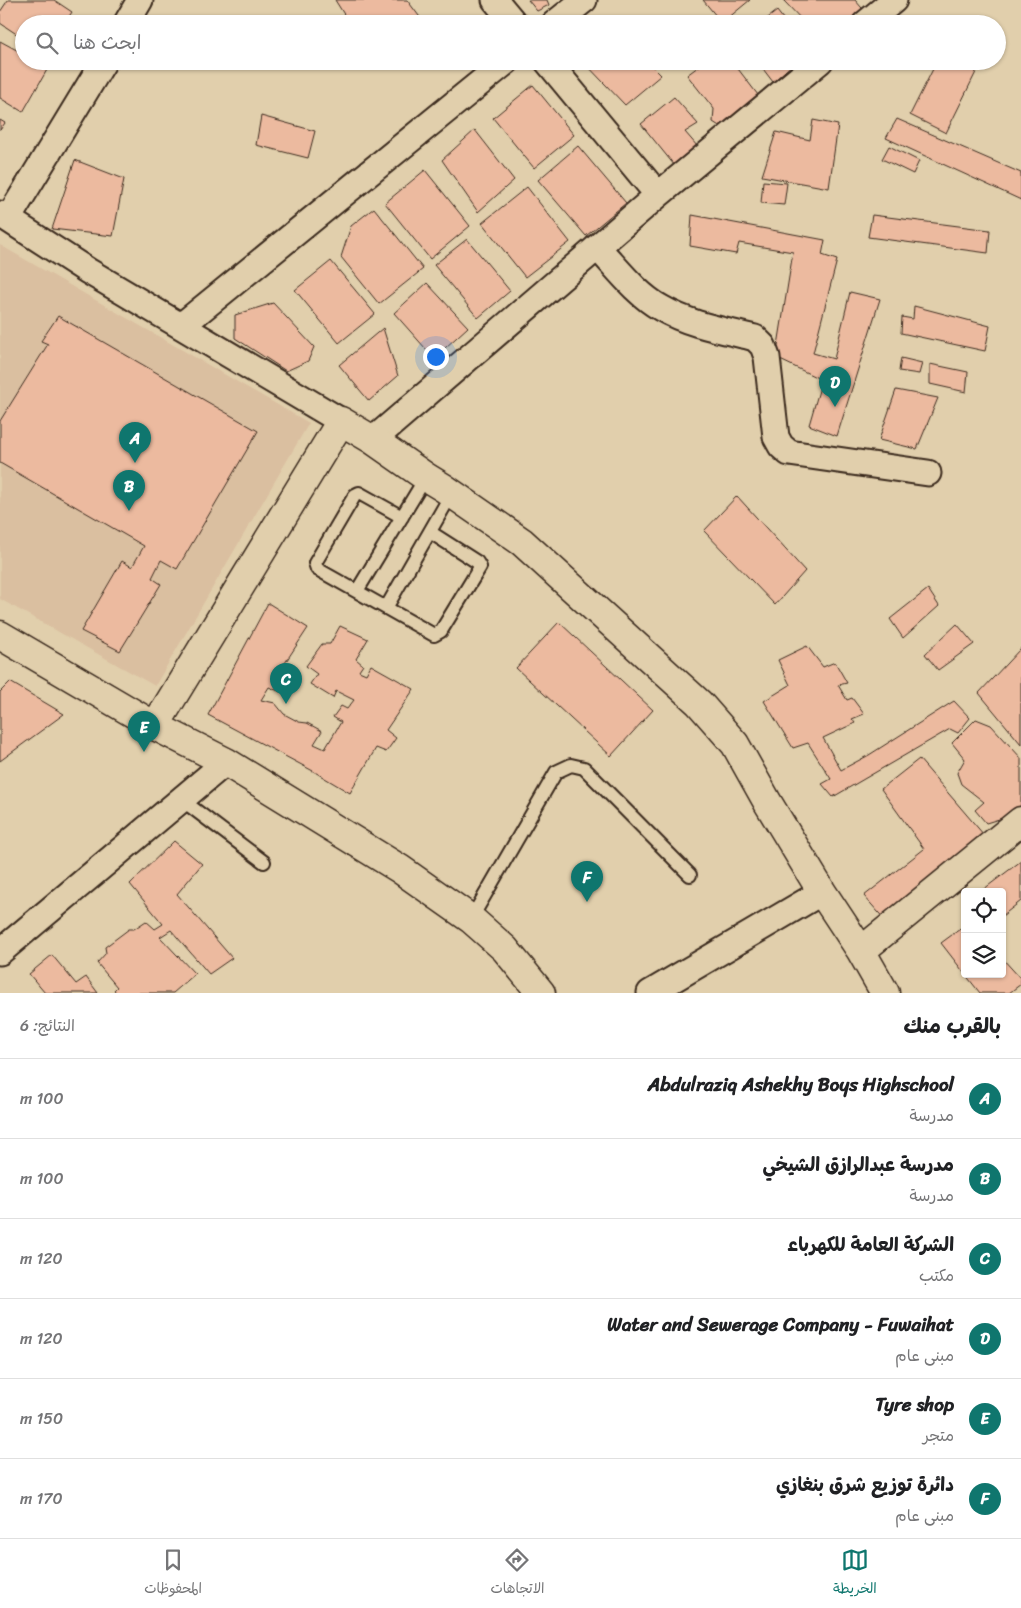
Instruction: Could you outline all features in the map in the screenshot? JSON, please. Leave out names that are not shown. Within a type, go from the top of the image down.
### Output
[{"type":"street","points":[[131,15],[140,0]]},
{"type":"street","points":[[495,0],[508,15]]},
{"type":"street","points":[[565,15],[584,0]]},
{"type":"street","points":[[876,15],[894,0]]},
{"type":"street","points":[[98,70],[4,216],[88,271],[373,440],[522,542],[699,703],[734,744],[768,803],[822,892],[861,951],[885,993]]},
{"type":"street","points":[[181,326],[496,70]]},
{"type":"street","points":[[554,70],[658,195]]},
{"type":"street","points":[[373,440],[658,195],[809,70]]},
{"type":"street","points":[[598,247],[638,290],[660,307],[688,321],[755,338],[763,346],[767,357],[776,437],[781,446],[790,453],[928,473]]},
{"type":"street","points":[[155,726],[341,421]]},
{"type":"street","points":[[0,635],[155,726],[226,762],[400,869],[471,919],[505,949],[541,993]]},
{"type":"street","points":[[0,952],[226,762]]},
{"type":"street","points":[[861,951],[1021,821]]},
{"type":"street","points":[[650,993],[822,892]]},
{"type":"lane","points":[[357,591],[426,477]]},
{"type":"lane","points":[[402,517],[359,493],[315,563],[317,569],[434,634],[441,631],[480,567],[477,562],[430,532]]},
{"type":"lane","points":[[386,608],[452,494]]},
{"type":"lane","points":[[471,919],[556,772],[571,765],[584,768],[690,875]]},
{"type":"lane","points":[[182,800],[264,862]]},
{"type":"shaded area","points":[[0,245],[309,423],[155,686],[0,599]]},
{"type":"building","points":[[8,0],[54,0],[72,12],[70,15],[15,15],[15,33],[0,23],[0,12]]},
{"type":"building","points":[[335,0],[407,0],[418,15],[344,15]]},
{"type":"building","points":[[528,0],[547,0],[549,5],[537,11]]},
{"type":"building","points":[[703,0],[750,0],[732,15],[715,15]]},
{"type":"building","points":[[855,0],[868,15],[797,15],[784,1]]},
{"type":"building","points":[[777,11],[780,15],[772,15]]},
{"type":"building","points":[[0,41],[15,49],[15,70],[47,70],[23,112],[0,98]]},
{"type":"building","points":[[592,70],[656,70],[661,75],[625,105]]},
{"type":"building","points":[[694,70],[739,70],[758,95],[724,129],[713,122],[714,109],[687,75]]},
{"type":"building","points":[[764,70],[786,70],[773,82]]},
{"type":"building","points":[[932,70],[977,70],[946,133],[910,115]]},
{"type":"building","points":[[533,85],[574,135],[534,168],[493,118]]},
{"type":"building","points":[[674,97],[698,124],[685,132],[704,154],[679,171],[641,124]]},
{"type":"building","points":[[261,116],[315,131],[308,158],[256,145]]},
{"type":"building","points":[[897,119],[1021,173],[1021,200],[886,138]]},
{"type":"building","points":[[0,120],[5,123],[0,130]]},
{"type":"building","points":[[813,120],[838,125],[829,188],[762,176],[776,132],[810,140]]},
{"type":"building","points":[[475,130],[514,180],[478,212],[442,160]]},
{"type":"building","points":[[578,146],[626,203],[586,236],[538,180]]},
{"type":"building","points":[[889,146],[919,161],[913,174],[882,159]]},
{"type":"building","points":[[75,160],[124,179],[113,236],[52,229]]},
{"type":"building","points":[[425,170],[470,226],[430,259],[385,203]]},
{"type":"building","points":[[763,181],[787,183],[784,205],[761,203]]},
{"type":"building","points":[[527,187],[570,242],[525,277],[482,223]]},
{"type":"building","points":[[374,208],[423,269],[379,304],[341,257],[351,226]]},
{"type":"building","points":[[692,215],[825,240],[822,255],[837,260],[813,353],[834,359],[850,292],[880,299],[837,436],[809,425],[822,380],[776,358],[793,252],[739,243],[736,254],[690,246]]},
{"type":"building","points":[[872,215],[990,230],[988,253],[868,237]]},
{"type":"building","points":[[467,239],[510,291],[478,318],[434,265]]},
{"type":"building","points":[[331,261],[375,314],[339,343],[295,290]]},
{"type":"building","points":[[427,283],[468,327],[434,358],[394,313]]},
{"type":"building","points":[[273,303],[314,347],[308,361],[286,371],[235,338],[235,315]]},
{"type":"building","points":[[914,306],[990,326],[985,351],[901,333],[902,317],[913,319]]},
{"type":"building","points":[[58,316],[258,431],[177,569],[161,560],[152,578],[161,584],[120,651],[81,631],[122,561],[132,567],[144,546],[0,463],[0,421],[48,344],[41,341]]},
{"type":"building","points":[[383,328],[398,376],[369,401],[339,365]]},
{"type":"building","points":[[901,358],[922,363],[919,374],[899,371]]},
{"type":"building","points":[[930,364],[968,372],[966,392],[930,384]]},
{"type":"building","points":[[896,390],[938,398],[917,449],[879,440]]},
{"type":"building","points":[[737,496],[805,571],[775,605],[704,531]]},
{"type":"building","points":[[928,589],[939,606],[903,638],[890,619]]},
{"type":"building","points":[[268,603],[308,628],[281,669],[288,676],[281,692],[269,687],[261,700],[275,703],[284,714],[322,731],[314,744],[325,749],[341,722],[333,717],[341,706],[347,709],[354,700],[336,691],[333,698],[310,684],[317,674],[306,666],[322,644],[330,644],[340,626],[368,639],[356,659],[363,665],[359,671],[366,674],[371,665],[414,689],[386,730],[396,738],[386,752],[376,748],[350,793],[208,715]]},
{"type":"building","points":[[559,622],[653,710],[611,756],[516,668]]},
{"type":"building","points":[[957,624],[974,644],[938,670],[925,654]]},
{"type":"building","points":[[807,646],[823,667],[835,662],[847,683],[838,685],[847,700],[852,698],[864,714],[852,719],[855,723],[823,738],[841,770],[869,755],[954,701],[970,718],[958,733],[950,729],[833,797],[822,784],[831,779],[808,743],[793,748],[764,701],[790,685],[778,660]]},
{"type":"building","points":[[1021,648],[1021,744],[979,693]]},
{"type":"building","points":[[10,682],[64,714],[0,761],[0,692]]},
{"type":"building","points":[[976,719],[991,725],[1021,758],[1021,805],[1009,816],[986,823],[975,810],[984,802],[961,784],[957,773],[965,759],[952,743]]},
{"type":"building","points":[[919,759],[984,835],[886,921],[864,896],[924,849],[881,789]]},
{"type":"building","points":[[174,841],[202,864],[177,894],[232,958],[209,974],[171,930],[160,937],[195,974],[173,993],[117,993],[114,990],[117,987],[97,963],[106,953],[105,947],[129,929],[134,929],[146,921],[155,929],[163,924],[130,884]]},
{"type":"building","points":[[1021,861],[1021,901],[1006,913],[1006,888],[985,888]]},
{"type":"building","points":[[961,930],[961,969],[941,943]]},
{"type":"building","points":[[52,955],[76,984],[86,977],[98,993],[45,993],[29,974]]},
{"type":"building","points":[[1006,962],[1021,979],[1021,984],[1009,993],[980,993],[968,978],[1006,978]]},
{"type":"place","name":"Water and Sewerage Company - Fuwaihat","points":[[835,407]]},
{"type":"place","name":"Abdulraziq Ashekhy Boys Highschool","points":[[135,463]]},
{"type":"place","name":"مدرسة عبدالرازق الشيخي","points":[[129,511]]},
{"type":"place","name":"الشركة العامة للكهرباء","points":[[286,704]]},
{"type":"place","name":"Tyre shop","points":[[144,752]]},
{"type":"place","name":"دائرة توزيع شرق بنغازي","points":[[587,902]]}]
